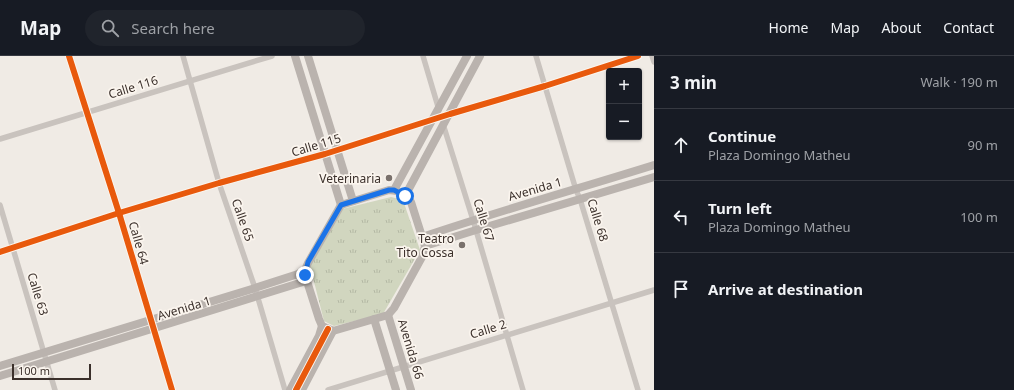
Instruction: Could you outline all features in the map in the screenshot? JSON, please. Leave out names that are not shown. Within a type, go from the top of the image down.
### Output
[{"type":"main road","points":[[295,56],[341,205]]},
{"type":"main road","points":[[308,56],[353,201]]},
{"type":"main road","points":[[394,190],[437,115],[467,56]]},
{"type":"main road","points":[[405,196],[480,56]]},
{"type":"main road","name":"Avenida 1","points":[[422,237],[654,165]]},
{"type":"main road","name":"Avenida 1","points":[[425,246],[654,176]]},
{"type":"main road","points":[[290,390],[320,336],[322,326],[306,281],[305,275],[308,262],[341,205],[389,190],[394,190],[405,196],[411,202],[425,246],[422,257],[394,308],[388,315],[333,331],[322,326]]},
{"type":"main road","name":"Avenida 1","points":[[0,366],[255,288],[306,270]]},
{"type":"main road","name":"Avenida 1","points":[[0,376],[306,281]]},
{"type":"main road","name":"Avenida 66","points":[[388,315],[411,390]]},
{"type":"main road","points":[[374,319],[396,390]]},
{"type":"main road","points":[[302,390],[333,331]]},
{"type":"street","name":"Calle 64","points":[[69,56],[88,112],[172,390]]},
{"type":"street","name":"Calle 65","points":[[183,56],[219,183],[258,296],[285,390]]},
{"type":"street","name":"Calle 116","points":[[0,140],[272,56]]},
{"type":"street","name":"Calle 67","points":[[423,56],[437,115],[443,125],[524,390]]},
{"type":"street","name":"Calle 68","points":[[536,56],[638,390]]},
{"type":"street","name":"Calle 115","points":[[0,252],[119,213],[338,150],[437,115],[450,114],[545,86],[638,56]]},
{"type":"street","points":[[652,56],[654,62]]},
{"type":"street","name":"Calle 63","points":[[0,205],[55,390]]},
{"type":"street","name":"Calle 2","points":[[328,390],[654,290]]},
{"type":"green space","points":[[391,197],[403,200],[420,250],[383,314],[334,326],[324,321],[310,266],[342,209]]},
{"type":"cycle path","points":[[69,56],[119,213],[172,390]]},
{"type":"cycle path","points":[[0,252],[119,213],[219,183],[325,154],[638,56]]},
{"type":"cycle path","points":[[296,390],[328,329]]},
{"type":"place","name":"Veterinaria","points":[[389,178]]},
{"type":"place","name":"Teatro Tito Cossa","points":[[462,245]]},
{"type":"route","points":[[305,275],[308,262],[337,209],[341,205],[346,202],[389,190],[400,192],[405,196]]}]
